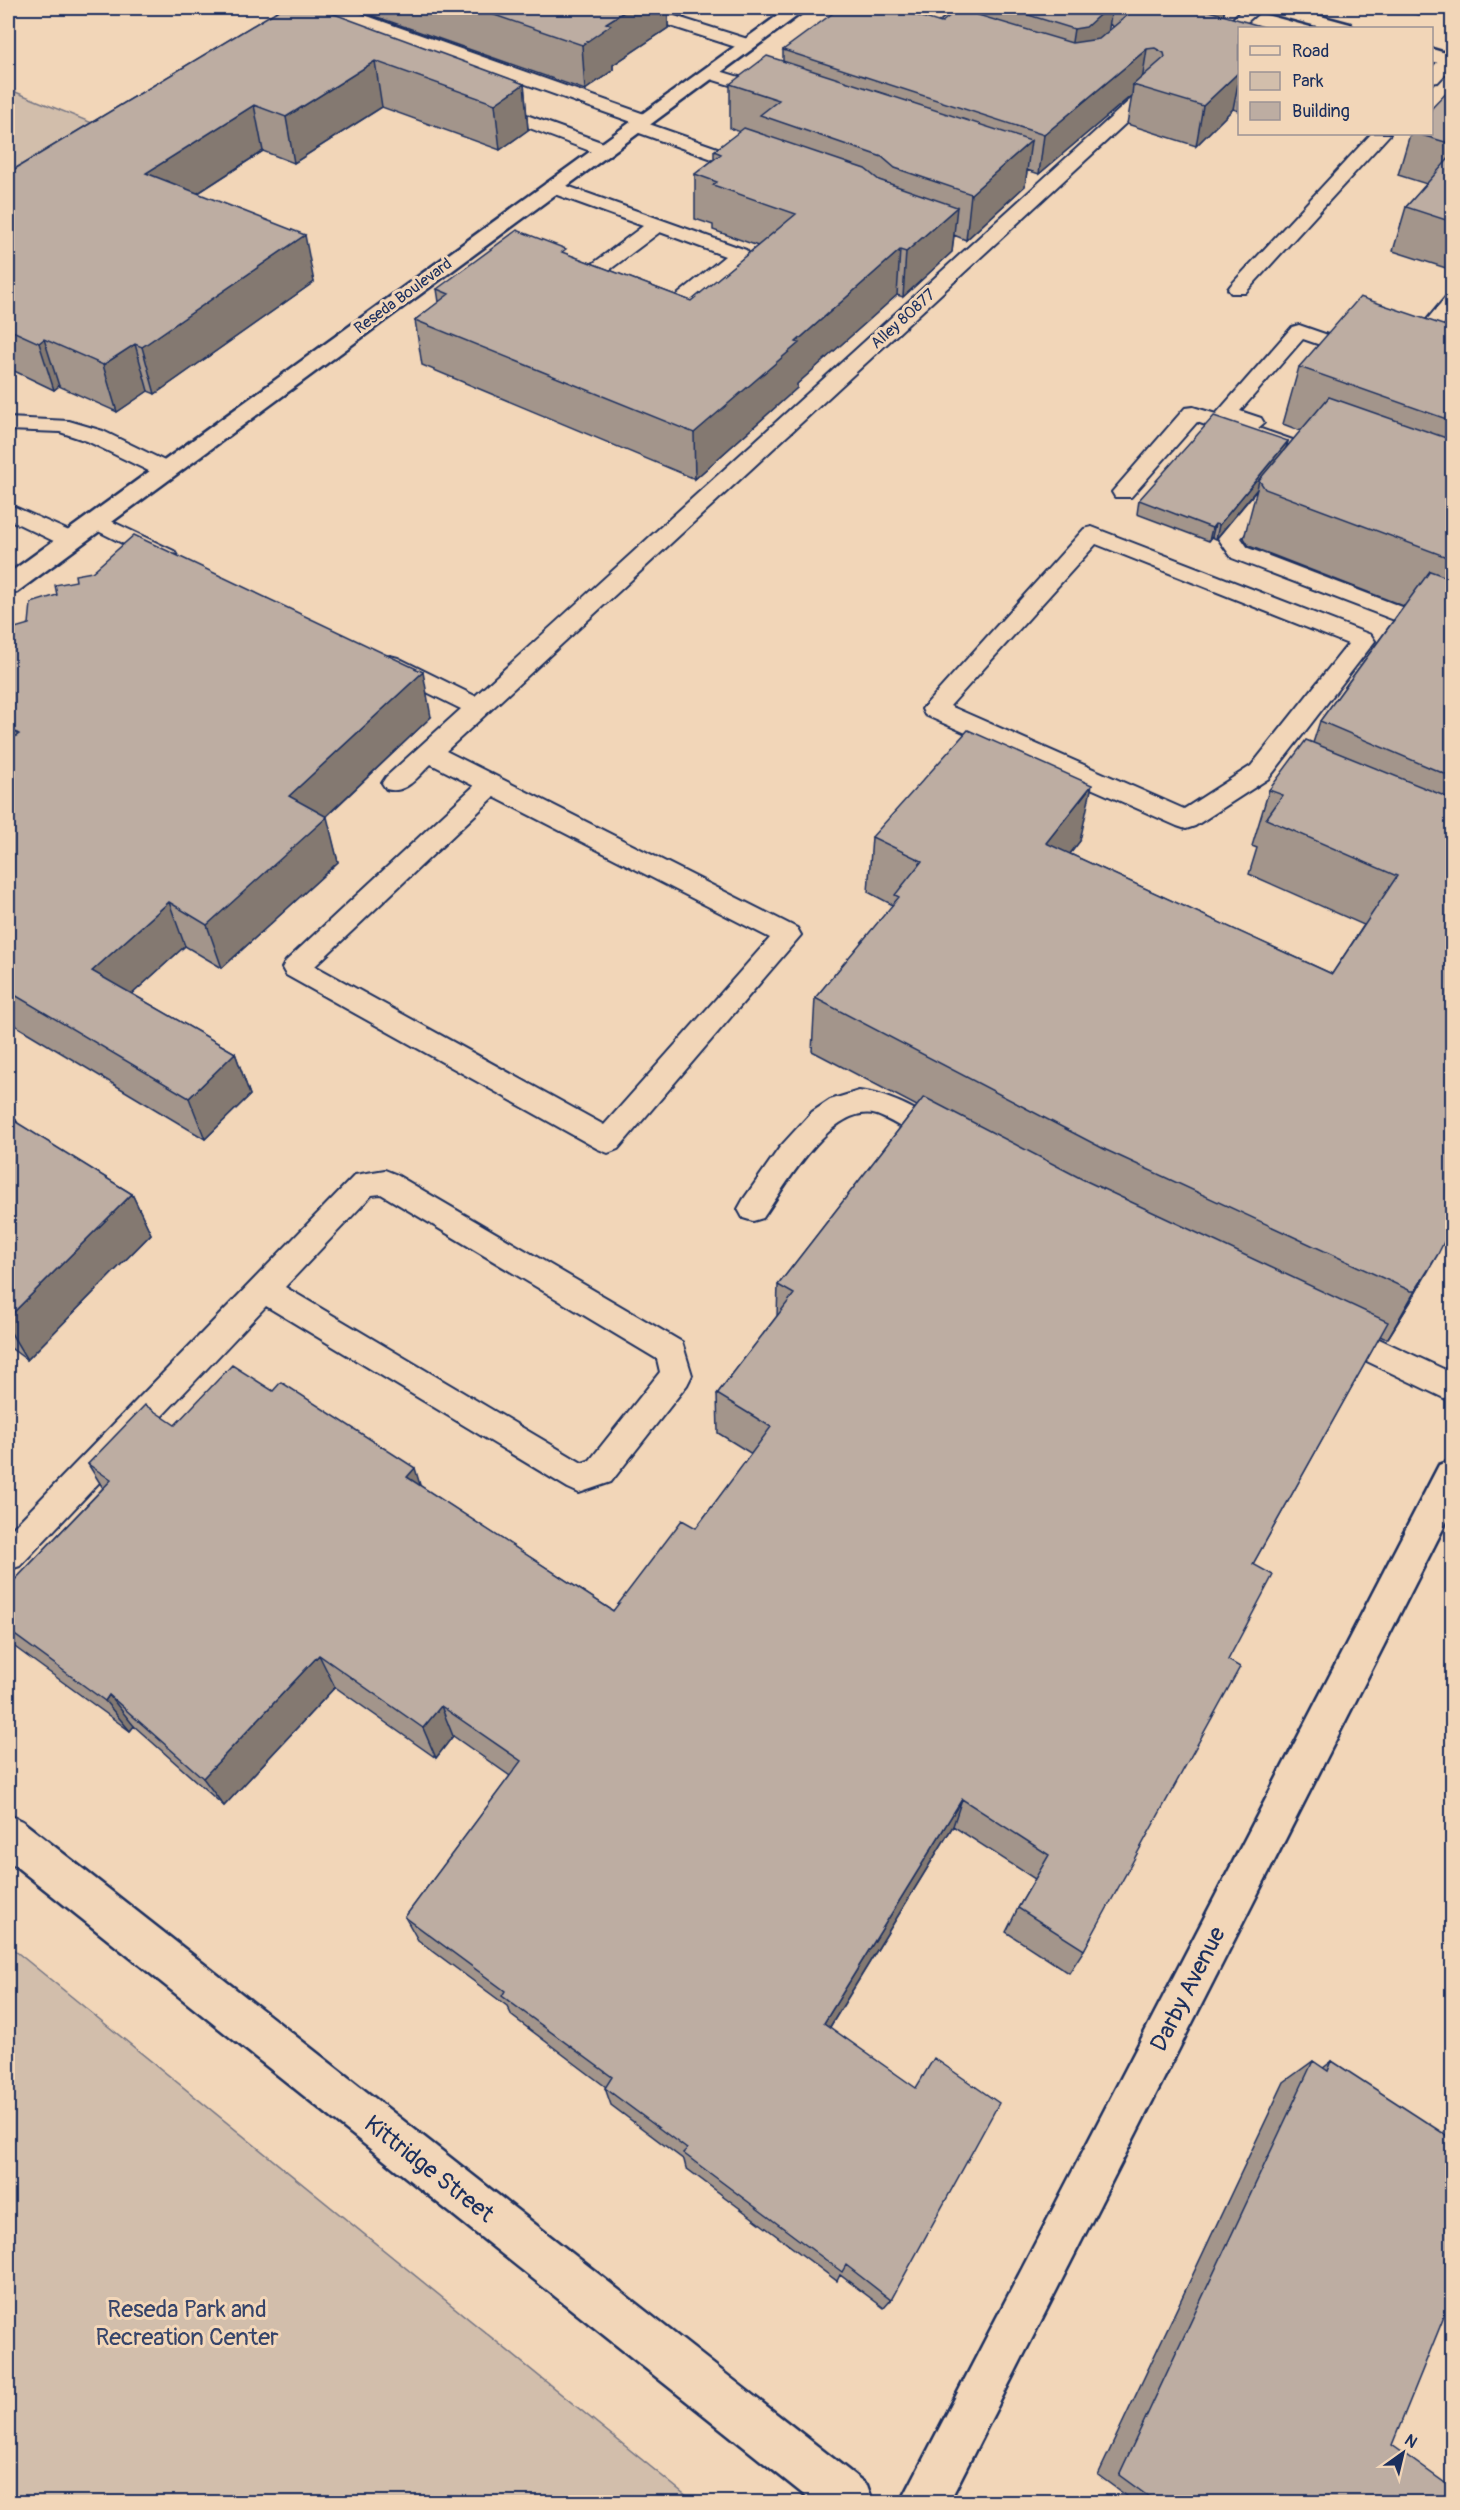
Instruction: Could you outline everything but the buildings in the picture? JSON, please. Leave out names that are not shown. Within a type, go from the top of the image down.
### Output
[{"type":"main road","name":"Reseda Boulevard","points":[[8,586],[799,8]]},
{"type":"main road","points":[[1272,8],[1339,27]]},
{"type":"main road","name":"Darby Avenue","points":[[924,2502],[1452,1476]]},
{"type":"main road","name":"Kittridge Street","points":[[8,1835],[850,2502]]},
{"type":"lane","points":[[633,8],[748,45]]},
{"type":"lane","points":[[853,8],[941,35]]},
{"type":"lane","points":[[919,28],[945,8]]},
{"type":"lane","points":[[1238,36],[1232,33],[1231,29],[1254,8]]},
{"type":"lane","points":[[322,44],[295,38],[342,10],[772,174]]},
{"type":"lane","points":[[1433,75],[1444,58]]},
{"type":"lane","points":[[710,73],[789,99]]},
{"type":"lane","name":"Alley 80877","points":[[395,783],[717,488],[968,248],[1048,186],[1147,94]]},
{"type":"lane","points":[[466,98],[605,150]]},
{"type":"lane","points":[[1238,289],[1381,135]]},
{"type":"lane","points":[[1026,179],[1048,186]]},
{"type":"lane","points":[[553,187],[739,254],[662,317],[630,304]]},
{"type":"lane","points":[[609,296],[578,284],[658,224]]},
{"type":"lane","points":[[1422,338],[1452,302]]},
{"type":"lane","points":[[1323,449],[1226,413],[1299,331],[1376,358]]},
{"type":"lane","points":[[1123,492],[1193,413],[1302,451],[1229,538],[1240,553],[1452,634]]},
{"type":"lane","points":[[8,424],[61,426],[95,436],[165,470]]},
{"type":"lane","points":[[8,511],[70,540]]},
{"type":"lane","points":[[96,521],[181,563]]},
{"type":"lane","points":[[1092,534],[1363,641],[1270,776],[1186,820],[934,709],[1092,534]]},
{"type":"lane","points":[[371,656],[481,703]]},
{"type":"lane","points":[[428,752],[788,935],[608,1141],[296,968],[491,785]]},
{"type":"lane","points":[[753,1209],[814,1128],[839,1107],[857,1101],[878,1104],[969,1152]]},
{"type":"lane","points":[[8,1555],[263,1289],[365,1183],[385,1182],[672,1351],[676,1375],[600,1472],[579,1478],[263,1289]]},
{"type":"lane","points":[[1310,1319],[1452,1388]]},
{"type":"green space","points":[[8,89],[117,133],[8,192]]},
{"type":"green space","name":"Reseda Park and Recreation Center","points":[[8,1945],[694,2502],[8,2502]]}]
